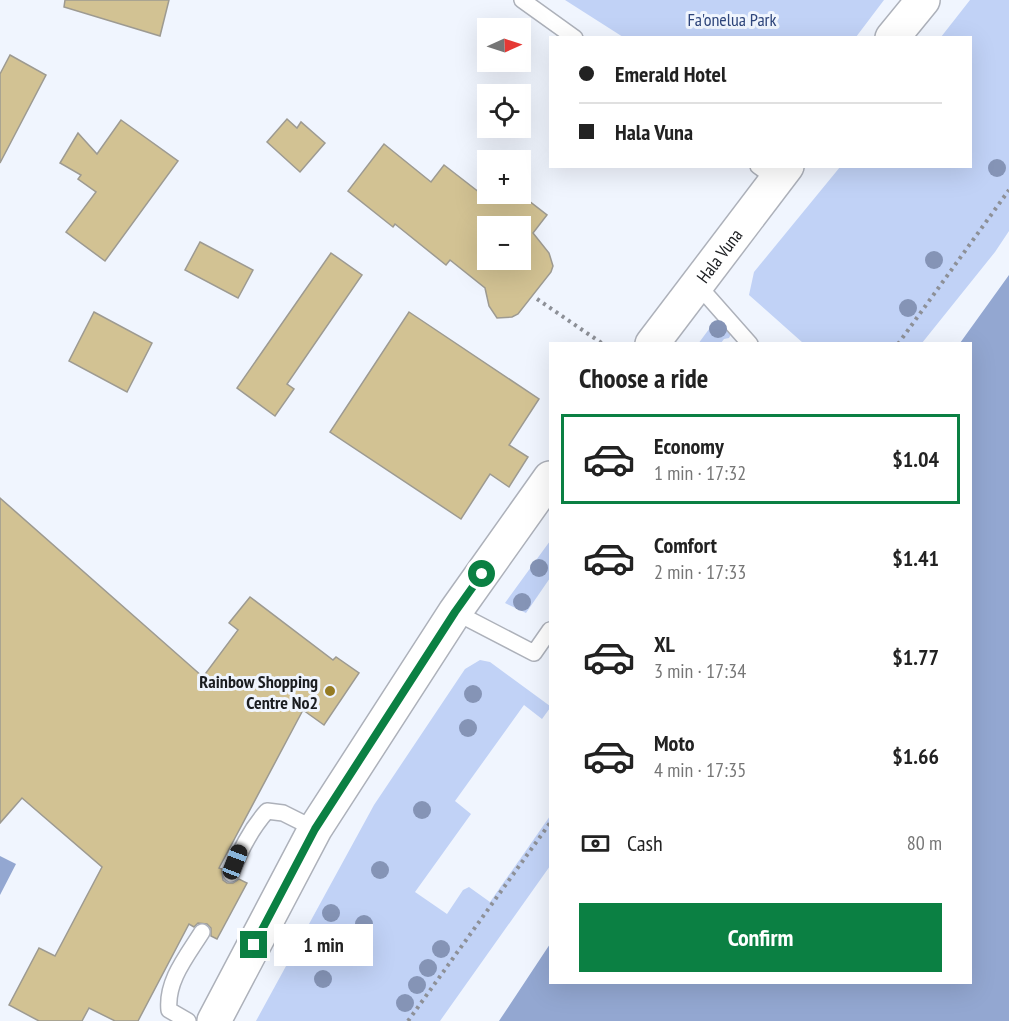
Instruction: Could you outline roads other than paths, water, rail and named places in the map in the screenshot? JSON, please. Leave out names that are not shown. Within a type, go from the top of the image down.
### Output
[{"type":"main road","points":[[894,36],[923,0]]},
{"type":"main road","name":"Hala Vuna","points":[[654,342],[697,284],[774,171]]},
{"type":"main road","points":[[214,1021],[315,829],[455,612],[549,479]]},
{"type":"lane","points":[[522,0],[572,36]]},
{"type":"lane","points":[[697,284],[748,342]]},
{"type":"lane","points":[[455,612],[534,653],[549,631]]},
{"type":"lane","points":[[231,874],[240,850],[253,827],[267,811],[283,813],[315,829]]},
{"type":"lane","points":[[188,1021],[169,1010],[168,999],[174,978],[202,932]]},
{"type":"place","name":"Rainbow Shopping Centre No2","points":[[330,691]]},
{"type":"park label","name":"Fa'onelua Park","points":[[732,19]]}]
